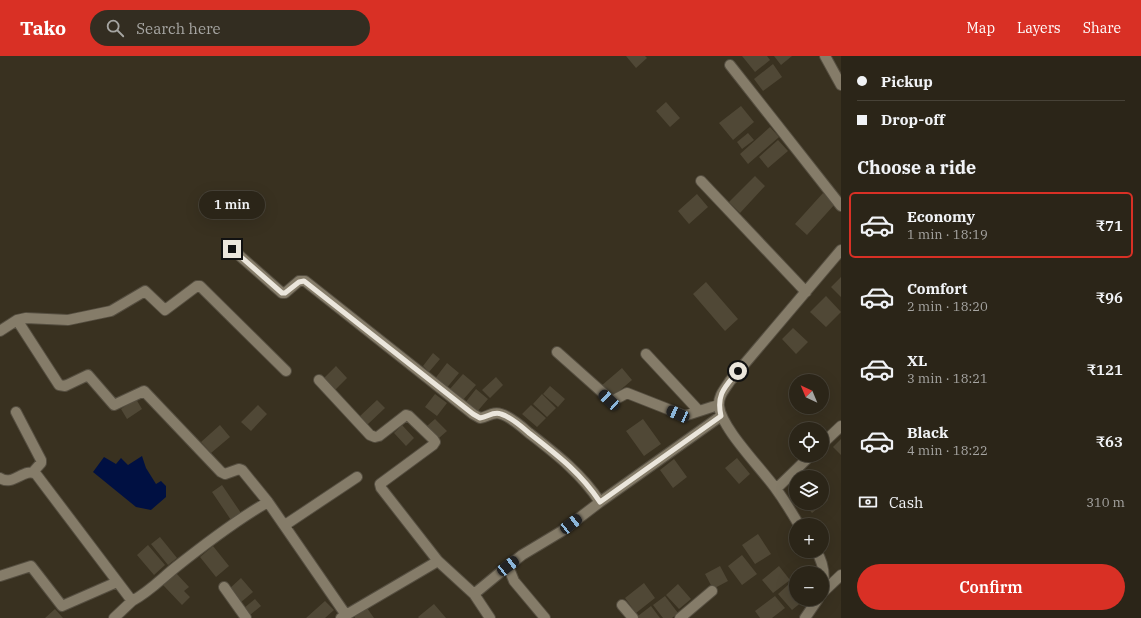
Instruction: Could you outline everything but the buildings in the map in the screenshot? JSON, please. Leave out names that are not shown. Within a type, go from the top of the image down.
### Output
[{"type":"street","points":[[825,56],[841,85]]},
{"type":"street","points":[[730,65],[841,206]]},
{"type":"street","points":[[701,181],[806,292]]},
{"type":"street","points":[[232,249],[282,293],[285,293],[299,282],[304,281],[473,414],[480,418],[492,413],[501,414],[513,420],[568,464],[588,484],[600,502]]},
{"type":"street","points":[[795,518],[776,489],[721,416],[718,405],[720,395],[730,381],[841,250]]},
{"type":"street","points":[[0,330],[17,320],[26,318],[68,320],[84,318],[119,308],[145,291],[165,310],[197,286],[200,286],[286,371]]},
{"type":"street","points":[[17,320],[59,385],[65,386],[88,375],[114,405],[144,391],[221,472],[225,474],[239,469],[242,470],[285,525],[343,616],[438,561]]},
{"type":"street","points":[[557,352],[609,400],[614,401],[624,393],[627,393],[678,414],[687,415],[718,405]]},
{"type":"street","points":[[646,354],[699,411]]},
{"type":"street","points":[[319,380],[370,434],[375,437],[379,436],[406,415],[409,416],[433,439],[435,442],[433,445],[380,484],[381,488],[438,561],[474,594],[490,618]]},
{"type":"street","points":[[0,478],[4,481],[9,481],[33,472],[41,463],[41,460],[16,412]]},
{"type":"street","points":[[474,594],[522,555],[562,531],[600,502],[721,416]]},
{"type":"street","points":[[829,437],[841,426]]},
{"type":"street","points":[[776,489],[804,462]]},
{"type":"street","points":[[33,472],[132,601]]},
{"type":"street","points":[[285,525],[357,477]]},
{"type":"street","points":[[114,618],[132,601],[148,592],[175,567],[248,513],[268,502]]},
{"type":"street","points":[[0,576],[31,566],[62,606],[117,582]]},
{"type":"street","points":[[508,566],[514,581],[545,618]]},
{"type":"street","points":[[829,586],[841,575]]},
{"type":"street","points":[[224,587],[246,618]]},
{"type":"street","points":[[680,618],[712,591]]},
{"type":"street","points":[[622,605],[633,618]]},
{"type":"street","points":[[805,618],[813,606]]},
{"type":"shaded area","points":[[142,456],[146,468],[156,484],[161,481],[166,486],[166,497],[151,510],[136,507],[93,472],[104,457],[116,464],[121,458],[128,465]]},
{"type":"route","points":[[232,249],[282,293],[285,293],[302,280],[304,281],[386,344],[473,414],[480,418],[492,413],[501,414],[513,420],[568,464],[588,484],[600,502],[721,416],[718,405],[720,395],[738,371]]}]
